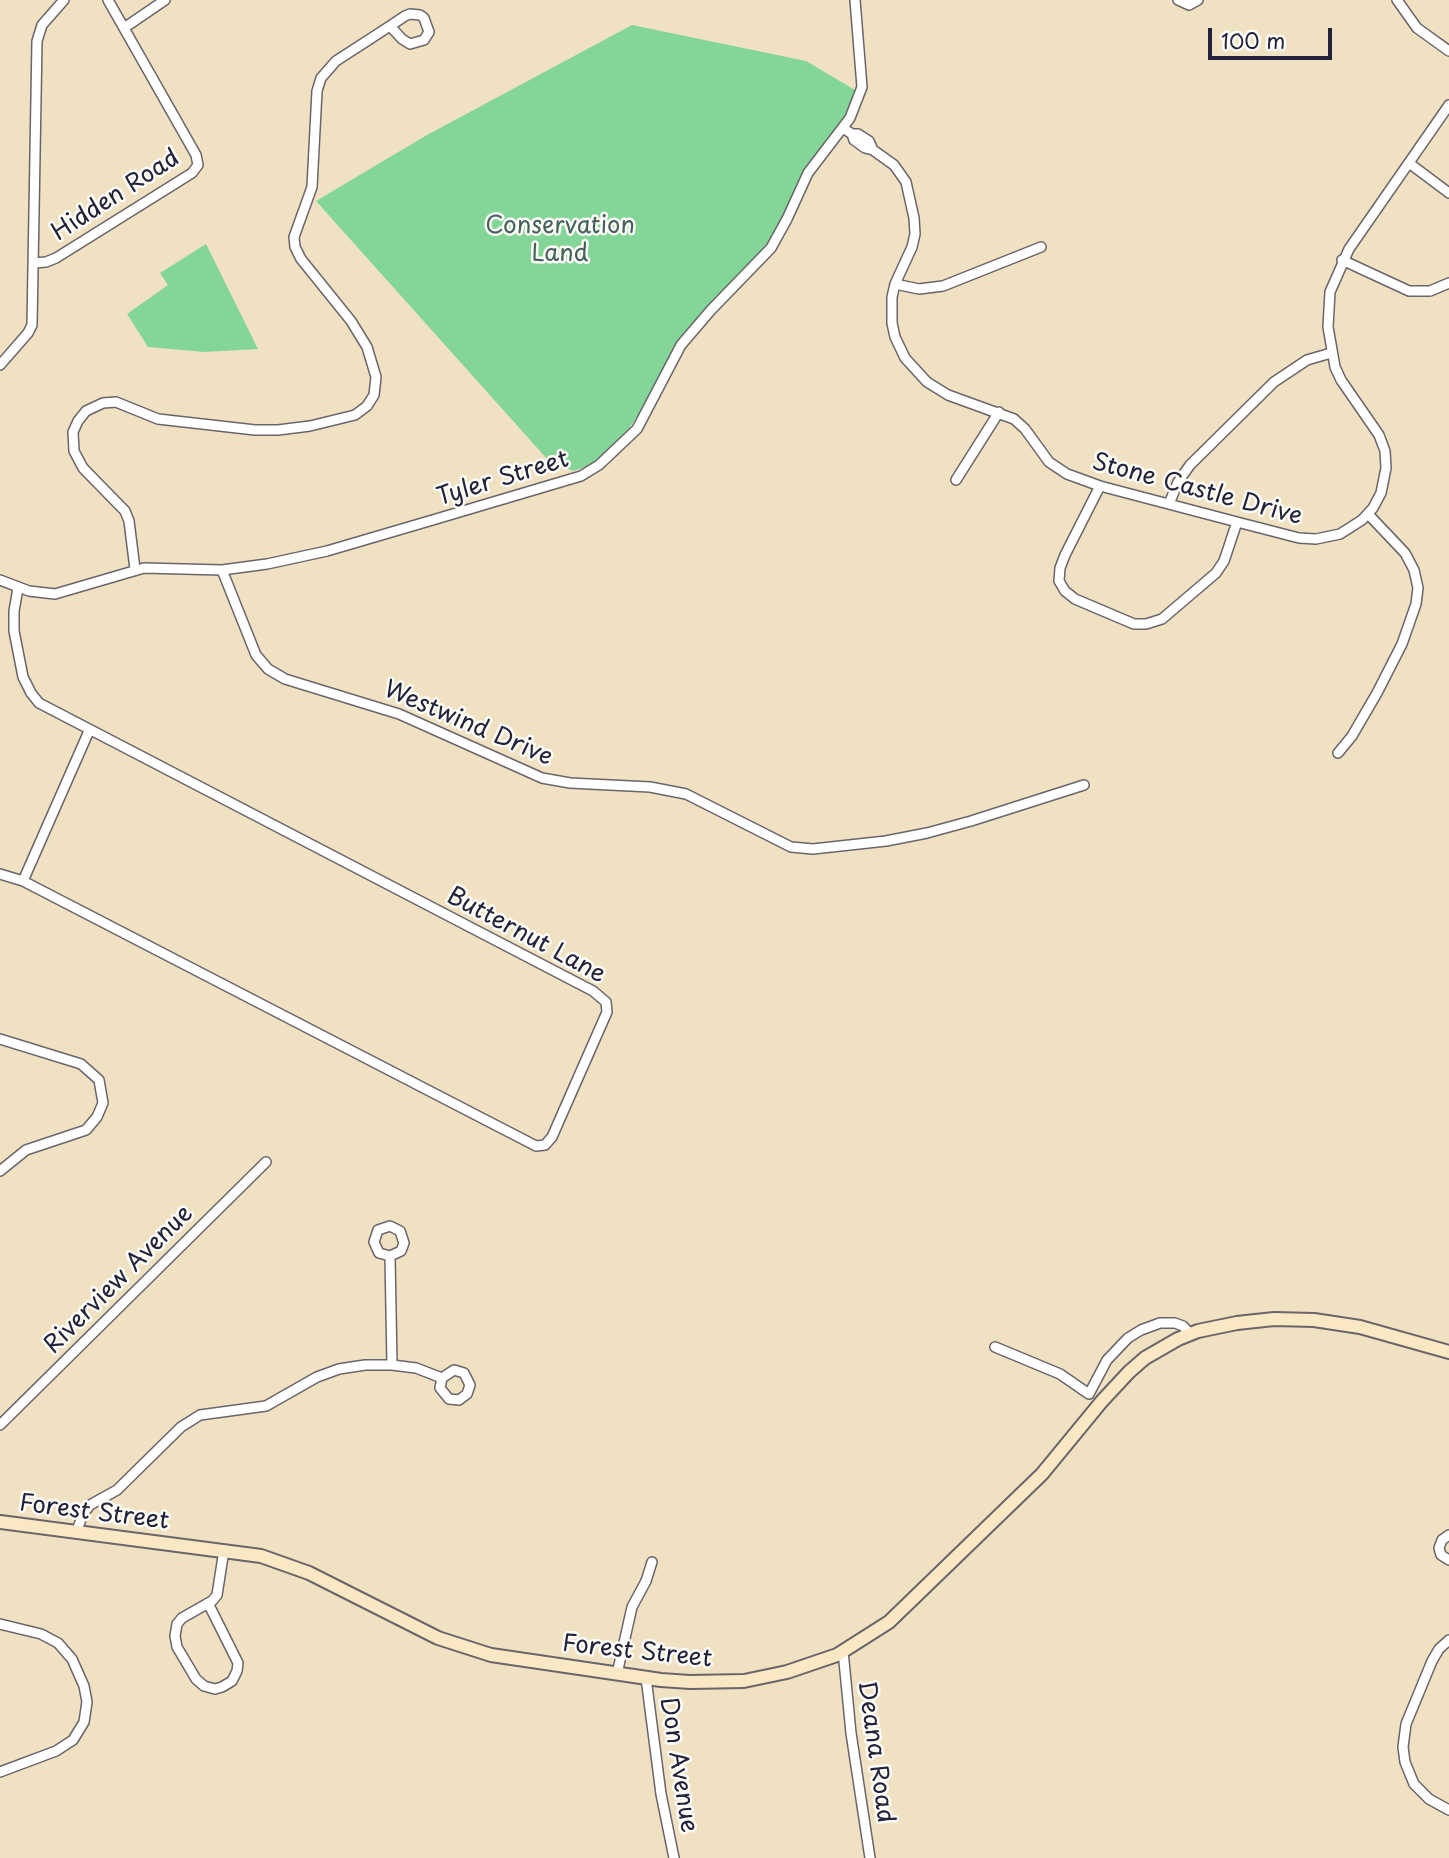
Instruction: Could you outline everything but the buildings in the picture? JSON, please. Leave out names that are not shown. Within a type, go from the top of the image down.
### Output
[{"type":"street","points":[[0,365],[32,325],[37,41],[42,25],[64,0]]},
{"type":"street","name":"Hidden Road","points":[[34,263],[56,258],[192,173],[198,164],[196,155],[108,0]]},
{"type":"street","points":[[124,28],[165,0]]},
{"type":"street","name":"Tyler Street","points":[[0,579],[18,588],[55,594],[135,569],[159,567],[222,570],[267,564],[327,551],[565,481],[599,466],[637,429],[681,345],[771,248],[788,219],[808,173],[848,131],[862,87],[855,0]]},
{"type":"street","points":[[1178,0],[1189,5],[1198,0]]},
{"type":"street","points":[[1397,0],[1417,28],[1449,51]]},
{"type":"street","points":[[135,569],[125,511],[83,468],[74,451],[73,432],[86,411],[103,402],[116,402],[158,419],[265,430],[300,428],[349,417],[362,411],[374,395],[376,377],[367,347],[351,321],[301,260],[294,237],[312,187],[317,91],[321,78],[332,64],[390,26]]},
{"type":"street","name":"Stone Castle Drive","points":[[848,131],[869,141],[873,150],[901,173],[914,218],[914,243],[895,284],[892,323],[900,348],[910,366],[927,382],[948,395],[999,412],[1020,424],[1053,467],[1100,486],[1299,538],[1316,539],[1348,530],[1368,514],[1384,485],[1386,468],[1385,451],[1375,428],[1341,380],[1331,353],[1327,310],[1330,292],[1342,260],[1449,105]]},
{"type":"street","points":[[1409,163],[1449,193]]},
{"type":"street","points":[[895,284],[919,289],[943,286],[1041,247]]},
{"type":"street","points":[[1342,260],[1409,291],[1430,291],[1449,283]]},
{"type":"street","points":[[1169,504],[1178,482],[1190,465],[1274,382],[1307,359],[1331,353]]},
{"type":"street","points":[[956,480],[999,412]]},
{"type":"street","points":[[1100,486],[1065,555],[1059,581],[1065,591],[1075,599],[1134,624],[1146,624],[1162,619],[1216,573],[1224,561],[1237,522]]},
{"type":"street","points":[[1338,753],[1352,736],[1377,693],[1407,634],[1416,604],[1418,588],[1414,570],[1398,545],[1368,514]]},
{"type":"street","name":"Westwind Drive","points":[[222,570],[256,655],[268,669],[285,680],[399,714],[542,778],[570,783],[650,787],[686,794],[784,845],[798,849],[886,841],[927,833],[1084,785]]},
{"type":"street","name":"Butternut Lane","points":[[0,874],[23,881],[536,1146],[545,1145],[552,1137],[606,1016],[607,1006],[598,994],[39,703],[23,677],[14,631],[18,588]]},
{"type":"street","points":[[23,881],[89,731]]},
{"type":"street","points":[[0,1039],[81,1064],[99,1080],[103,1103],[97,1117],[86,1130],[26,1150],[0,1171]]},
{"type":"street","name":"Riverview Avenue","points":[[0,1425],[266,1162]]},
{"type":"street","points":[[390,1256],[392,1365]]},
{"type":"street","name":"Forest Street","points":[[0,1522],[261,1556],[299,1569],[467,1649],[646,1678],[690,1682],[744,1681],[787,1672],[843,1651],[889,1622],[1055,1461],[1102,1401],[1145,1358],[1189,1334],[1237,1323],[1314,1320],[1360,1326],[1449,1352]]},
{"type":"street","points":[[1089,1394],[1107,1360],[1128,1338],[1141,1330],[1160,1323],[1175,1322],[1183,1326],[1189,1334]]},
{"type":"street","points":[[995,1347],[1060,1374],[1102,1401]]},
{"type":"street","points":[[75,1533],[87,1508],[117,1490],[193,1418],[209,1413],[266,1406],[317,1377],[339,1369],[392,1365],[416,1368],[442,1378]]},
{"type":"street","points":[[1449,1535],[1442,1540],[1439,1548],[1441,1555],[1449,1560]]},
{"type":"street","points":[[208,1603],[238,1663],[232,1681],[215,1689],[204,1686],[195,1679],[177,1647],[174,1636],[177,1624],[183,1618],[215,1598],[219,1592],[224,1550]]},
{"type":"street","points":[[617,1674],[632,1607],[646,1581],[652,1562]]},
{"type":"street","points":[[0,1624],[41,1634],[58,1643],[72,1659],[84,1686],[87,1702],[84,1722],[73,1740],[56,1751],[0,1772]]},
{"type":"street","points":[[1449,1640],[1439,1649],[1432,1661],[1406,1724],[1403,1747],[1405,1762],[1414,1784],[1429,1799],[1449,1810]]},
{"type":"street","name":"Deana Road","points":[[843,1651],[851,1733],[870,1858]]},
{"type":"street","name":"Don Avenue","points":[[646,1678],[661,1794],[674,1858]]},
{"type":"green space","name":"Conservation Land","points":[[632,25],[806,61],[855,90],[846,115],[812,161],[784,218],[758,257],[702,312],[688,330],[622,439],[588,466],[573,471],[548,460],[316,201],[427,135]]},
{"type":"green space","points":[[206,244],[258,349],[204,352],[148,347],[127,314],[168,285],[160,273]]}]
